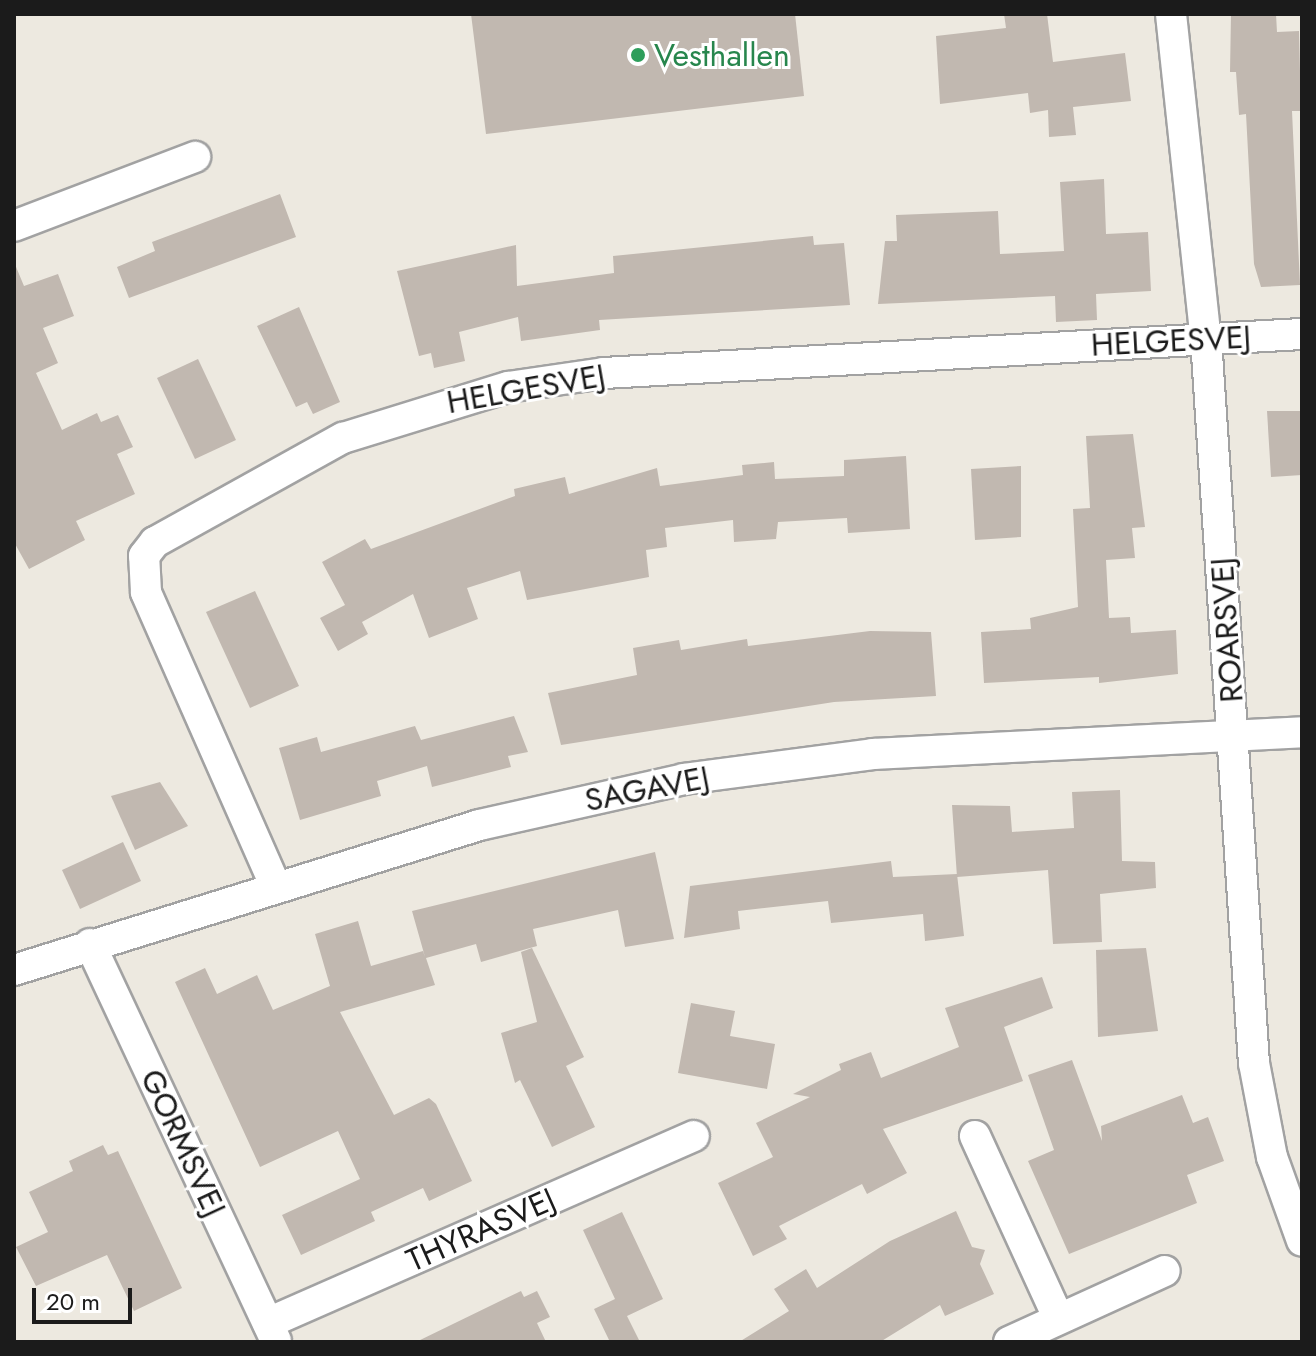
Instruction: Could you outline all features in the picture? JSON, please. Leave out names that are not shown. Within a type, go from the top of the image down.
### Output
[{"type":"street","name":"ROARSVEJ","points":[[1171,14],[1206,339],[1254,1063],[1272,1157],[1302,1241]]},
{"type":"street","points":[[14,226],[195,157]]},
{"type":"street","name":"HELGESVEJ","points":[[275,885],[146,592],[144,556],[155,542],[343,438],[508,387],[604,373],[1302,334]]},
{"type":"street","name":"SAGAVEJ","points":[[14,970],[275,885],[479,825],[684,779],[873,754],[1302,732]]},
{"type":"street","name":"GORMSVEJ","points":[[90,944],[273,1333]]},
{"type":"street","name":"THYRASVEJ","points":[[273,1333],[694,1136]]},
{"type":"street","points":[[975,1136],[1058,1317]]},
{"type":"street","points":[[1009,1342],[1058,1317],[1165,1271]]},
{"type":"building","name":"Vesthallen","points":[[471,14],[795,14],[804,96],[486,134]]},
{"type":"building","points":[[1004,14],[1047,14],[1053,62],[1125,53],[1131,101],[1073,107],[1076,135],[1049,137],[1048,110],[1030,113],[1028,93],[940,104],[936,36],[1006,28]]},
{"type":"building","points":[[1231,14],[1276,14],[1277,32],[1299,31],[1301,111],[1292,111],[1300,285],[1261,287],[1254,264],[1246,114],[1239,115],[1236,72],[1230,72]]},
{"type":"building","points":[[1104,179],[1106,234],[1148,232],[1151,291],[1096,294],[1097,320],[1056,322],[1055,296],[878,304],[885,241],[897,241],[896,215],[998,211],[1000,254],[1064,251],[1060,182]]},
{"type":"building","points":[[280,194],[296,237],[129,298],[117,267],[155,251],[152,242]]},
{"type":"building","points":[[813,236],[814,245],[844,243],[850,305],[599,320],[600,330],[521,341],[518,317],[459,332],[465,361],[434,368],[431,353],[419,356],[397,271],[516,245],[517,286],[614,273],[613,256]]},
{"type":"building","points":[[14,262],[24,286],[58,274],[74,316],[43,328],[58,363],[36,373],[62,430],[97,413],[101,422],[118,415],[133,447],[117,454],[135,494],[76,521],[85,540],[29,569],[14,542]]},
{"type":"building","points":[[299,307],[340,402],[313,414],[307,402],[296,407],[257,326]]},
{"type":"building","points":[[198,359],[236,440],[195,459],[157,378]]},
{"type":"building","points":[[1267,411],[1302,411],[1302,475],[1271,477]]},
{"type":"building","points":[[1133,434],[1145,527],[1132,528],[1135,558],[1106,560],[1109,618],[1130,617],[1131,633],[1176,630],[1178,674],[1099,683],[1099,677],[984,683],[981,632],[1031,629],[1030,618],[1078,607],[1073,509],[1090,508],[1086,436]]},
{"type":"building","points":[[906,456],[910,529],[848,533],[847,518],[778,522],[776,539],[734,542],[733,520],[665,528],[667,547],[646,550],[649,577],[527,600],[520,571],[467,588],[478,619],[429,638],[413,594],[362,622],[368,634],[338,651],[320,618],[345,605],[322,562],[365,539],[371,549],[515,496],[514,489],[565,477],[569,494],[657,468],[660,486],[743,475],[742,465],[774,462],[775,479],[844,476],[844,460]]},
{"type":"building","points":[[1021,466],[1021,537],[975,540],[971,469]]},
{"type":"building","points":[[255,591],[299,686],[250,708],[206,612]]},
{"type":"building","points":[[870,631],[931,632],[936,696],[834,702],[561,745],[548,693],[637,675],[633,648],[679,640],[681,650],[747,639],[748,646]]},
{"type":"building","points":[[514,716],[528,752],[508,756],[511,767],[432,787],[427,766],[377,781],[381,796],[300,820],[279,748],[317,737],[321,752],[415,726],[421,740]]},
{"type":"building","points":[[160,782],[188,826],[135,850],[111,796]]},
{"type":"building","points":[[1120,790],[1122,861],[1155,862],[1156,888],[1100,894],[1102,942],[1053,944],[1048,870],[957,877],[952,805],[1010,806],[1012,832],[1074,828],[1072,792]]},
{"type":"building","points":[[123,842],[141,881],[80,909],[62,870]]},
{"type":"building","points":[[655,852],[674,939],[625,947],[618,910],[533,929],[537,946],[481,962],[476,944],[426,958],[435,985],[340,1012],[394,1115],[429,1098],[436,1104],[472,1181],[429,1201],[423,1188],[371,1212],[375,1221],[301,1255],[282,1215],[360,1179],[338,1131],[260,1167],[175,982],[205,968],[217,994],[257,975],[273,1010],[330,986],[315,934],[358,921],[371,966],[423,951],[425,957],[412,911]]},
{"type":"building","points":[[891,861],[893,877],[957,874],[964,936],[925,941],[923,914],[831,923],[828,901],[738,911],[740,929],[684,938],[690,886]]},
{"type":"building","points":[[532,948],[584,1057],[566,1066],[595,1127],[552,1147],[520,1080],[515,1083],[501,1033],[537,1022],[521,952]]},
{"type":"building","points":[[1146,948],[1158,1031],[1098,1037],[1096,950]]},
{"type":"building","points":[[1042,977],[1053,1008],[1004,1027],[1023,1081],[883,1129],[907,1173],[867,1194],[862,1184],[779,1226],[787,1239],[753,1256],[718,1183],[773,1157],[756,1123],[810,1097],[793,1094],[841,1070],[839,1064],[871,1052],[881,1078],[959,1047],[945,1008]]},
{"type":"building","points":[[691,1003],[735,1011],[730,1036],[775,1044],[767,1089],[678,1073]]},
{"type":"building","points":[[1072,1060],[1102,1141],[1101,1126],[1182,1095],[1193,1123],[1208,1117],[1224,1161],[1187,1175],[1197,1203],[1069,1254],[1028,1161],[1054,1150],[1028,1075]]},
{"type":"building","points":[[103,1145],[108,1155],[118,1151],[182,1288],[134,1311],[107,1255],[36,1286],[16,1247],[48,1232],[29,1192],[73,1171],[69,1161]]},
{"type":"building","points":[[956,1211],[972,1247],[985,1250],[980,1264],[994,1294],[945,1316],[940,1305],[880,1342],[739,1342],[789,1311],[774,1289],[806,1269],[817,1288],[890,1241]]},
{"type":"building","points":[[622,1212],[663,1299],[627,1316],[640,1342],[610,1342],[594,1309],[615,1299],[583,1230]]},
{"type":"building","points":[[521,1291],[524,1297],[537,1291],[550,1317],[537,1323],[546,1342],[416,1342]]},
{"type":"place","name":"Vesthallen","points":[[638,55]]}]
